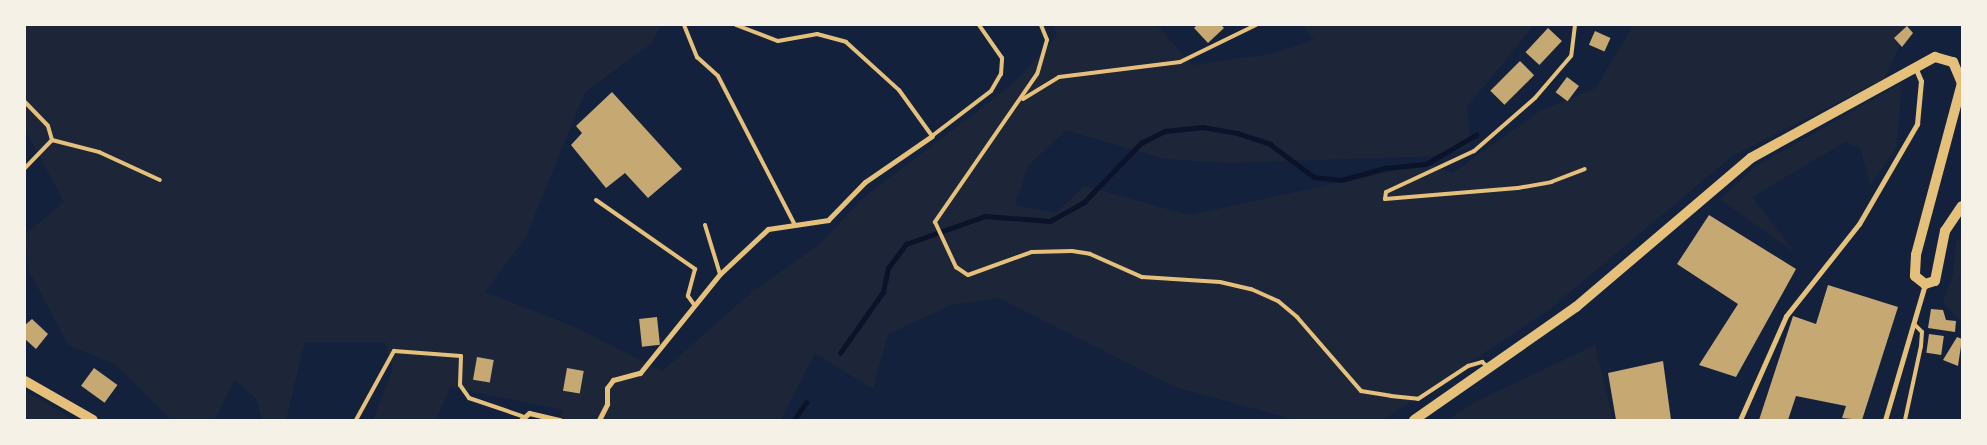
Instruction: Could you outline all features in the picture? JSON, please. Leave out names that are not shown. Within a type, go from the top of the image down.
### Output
[{"type":"main road","points":[[1414,420],[1576,307],[1751,158],[1914,66],[1944,56],[1959,72],[1962,83],[1916,255],[1915,276],[1925,284],[1935,281],[1945,231],[1962,206]]},
{"type":"main road","points":[[25,381],[93,420]]},
{"type":"street","points":[[1740,420],[1786,316],[1859,224],[1917,124],[1921,81],[1914,66]]},
{"type":"street","points":[[599,420],[607,404],[606,388],[614,380],[640,373],[720,274],[768,229],[828,220],[865,182],[932,136]]},
{"type":"street","points":[[1884,420],[1916,325],[1925,284]]},
{"type":"street","points":[[521,418],[560,420]]},
{"type":"lane","points":[[684,25],[697,56],[718,76],[795,225]]},
{"type":"lane","points":[[736,25],[778,41],[817,34],[846,42],[899,90],[932,136],[991,91],[1001,74],[1002,58],[979,25]]},
{"type":"lane","points":[[1041,25],[1048,40],[1046,55],[1021,100],[935,222],[948,256],[968,275],[1032,252],[1058,250],[1090,254],[1142,277],[1220,282],[1252,289],[1278,301],[1297,317],[1362,391],[1418,399],[1468,366],[1482,362],[1490,368]]},
{"type":"lane","points":[[1021,100],[1058,77],[1180,62],[1256,25]]},
{"type":"lane","points":[[1574,25],[1571,56],[1535,98],[1474,150],[1386,192],[1385,199],[1518,188],[1551,182],[1585,169]]},
{"type":"lane","points":[[25,102],[48,126],[52,140]]},
{"type":"lane","points":[[25,168],[52,140]]},
{"type":"lane","points":[[52,140],[99,152],[160,180]]},
{"type":"lane","points":[[596,200],[695,269],[688,296],[695,306]]},
{"type":"lane","points":[[705,225],[720,274]]},
{"type":"lane","points":[[1905,420],[1921,346],[1922,332],[1916,325]]},
{"type":"lane","points":[[356,420],[394,351],[461,356],[460,385],[469,398],[521,418]]},
{"type":"shaded area","points":[[25,25],[661,25],[652,43],[585,92],[526,237],[485,292],[575,327],[662,371],[753,291],[819,245],[862,199],[1014,83],[1057,36],[1054,25],[1157,25],[1192,65],[1271,54],[1314,40],[1302,25],[1534,25],[1467,107],[1471,146],[1443,156],[1227,163],[1164,159],[1066,130],[1028,166],[1015,205],[1056,213],[1084,186],[1189,215],[1426,164],[1453,173],[1540,111],[1596,88],[1633,25],[1909,25],[1884,79],[1732,156],[1550,309],[1383,420],[1296,420],[1175,387],[999,298],[951,305],[888,334],[873,389],[815,353],[781,420],[561,420],[563,410],[450,387],[436,420],[373,420],[393,368],[385,342],[305,342],[286,420],[262,420],[256,398],[234,380],[215,420],[171,420],[115,364],[68,345],[28,269],[25,234],[64,202],[25,130]]},
{"type":"shaded area","points":[[1902,83],[1896,148],[1870,186],[1861,149],[1845,142],[1752,197],[1795,253],[1720,199],[1755,167]]},
{"type":"shaded area","points":[[1962,237],[1962,323],[1943,302],[1953,275],[1956,242]]},
{"type":"shaded area","points":[[1595,345],[1613,420],[1446,420],[1479,400]]},
{"type":"shaded area","points":[[25,391],[75,420],[25,420]]},
{"type":"building","points":[[1197,25],[1221,25],[1224,28],[1208,43],[1194,28]]},
{"type":"building","points":[[1907,26],[1913,33],[1902,47],[1894,38]]},
{"type":"building","points":[[1548,28],[1562,41],[1539,65],[1525,52]]},
{"type":"building","points":[[1595,31],[1611,38],[1604,52],[1589,45]]},
{"type":"building","points":[[1520,61],[1534,75],[1504,105],[1490,91]]},
{"type":"building","points":[[1567,77],[1579,86],[1568,101],[1556,92]]},
{"type":"building","points":[[612,92],[682,169],[648,198],[625,173],[606,188],[571,145],[582,133],[576,126]]},
{"type":"building","points":[[1709,215],[1796,269],[1736,377],[1699,365],[1738,304],[1677,264]]},
{"type":"building","points":[[1828,285],[1898,307],[1862,420],[1842,418],[1846,406],[1796,396],[1788,420],[1759,420],[1793,316],[1816,324]]},
{"type":"building","points":[[1931,309],[1943,310],[1946,320],[1956,321],[1955,332],[1928,328]]},
{"type":"building","points":[[657,317],[660,345],[642,347],[639,319]]},
{"type":"building","points":[[32,319],[48,334],[36,349],[25,339],[25,325]]},
{"type":"building","points":[[1929,334],[1944,336],[1941,355],[1926,353]]},
{"type":"building","points":[[1957,337],[1962,339],[1958,366],[1943,360]]},
{"type":"building","points":[[477,357],[494,360],[490,383],[473,380]]},
{"type":"building","points":[[1663,361],[1671,420],[1616,420],[1608,373]]},
{"type":"building","points":[[94,368],[117,385],[105,403],[81,386]]},
{"type":"building","points":[[567,368],[584,371],[580,394],[563,391]]},
{"type":"waterway","points":[[840,353],[883,292],[888,268],[906,244],[985,216],[1050,221],[1084,202],[1141,143],[1165,131],[1203,127],[1237,133],[1270,144],[1314,177],[1341,180],[1385,168],[1426,164],[1476,135]]},
{"type":"waterway","points":[[794,420],[806,403]]}]
